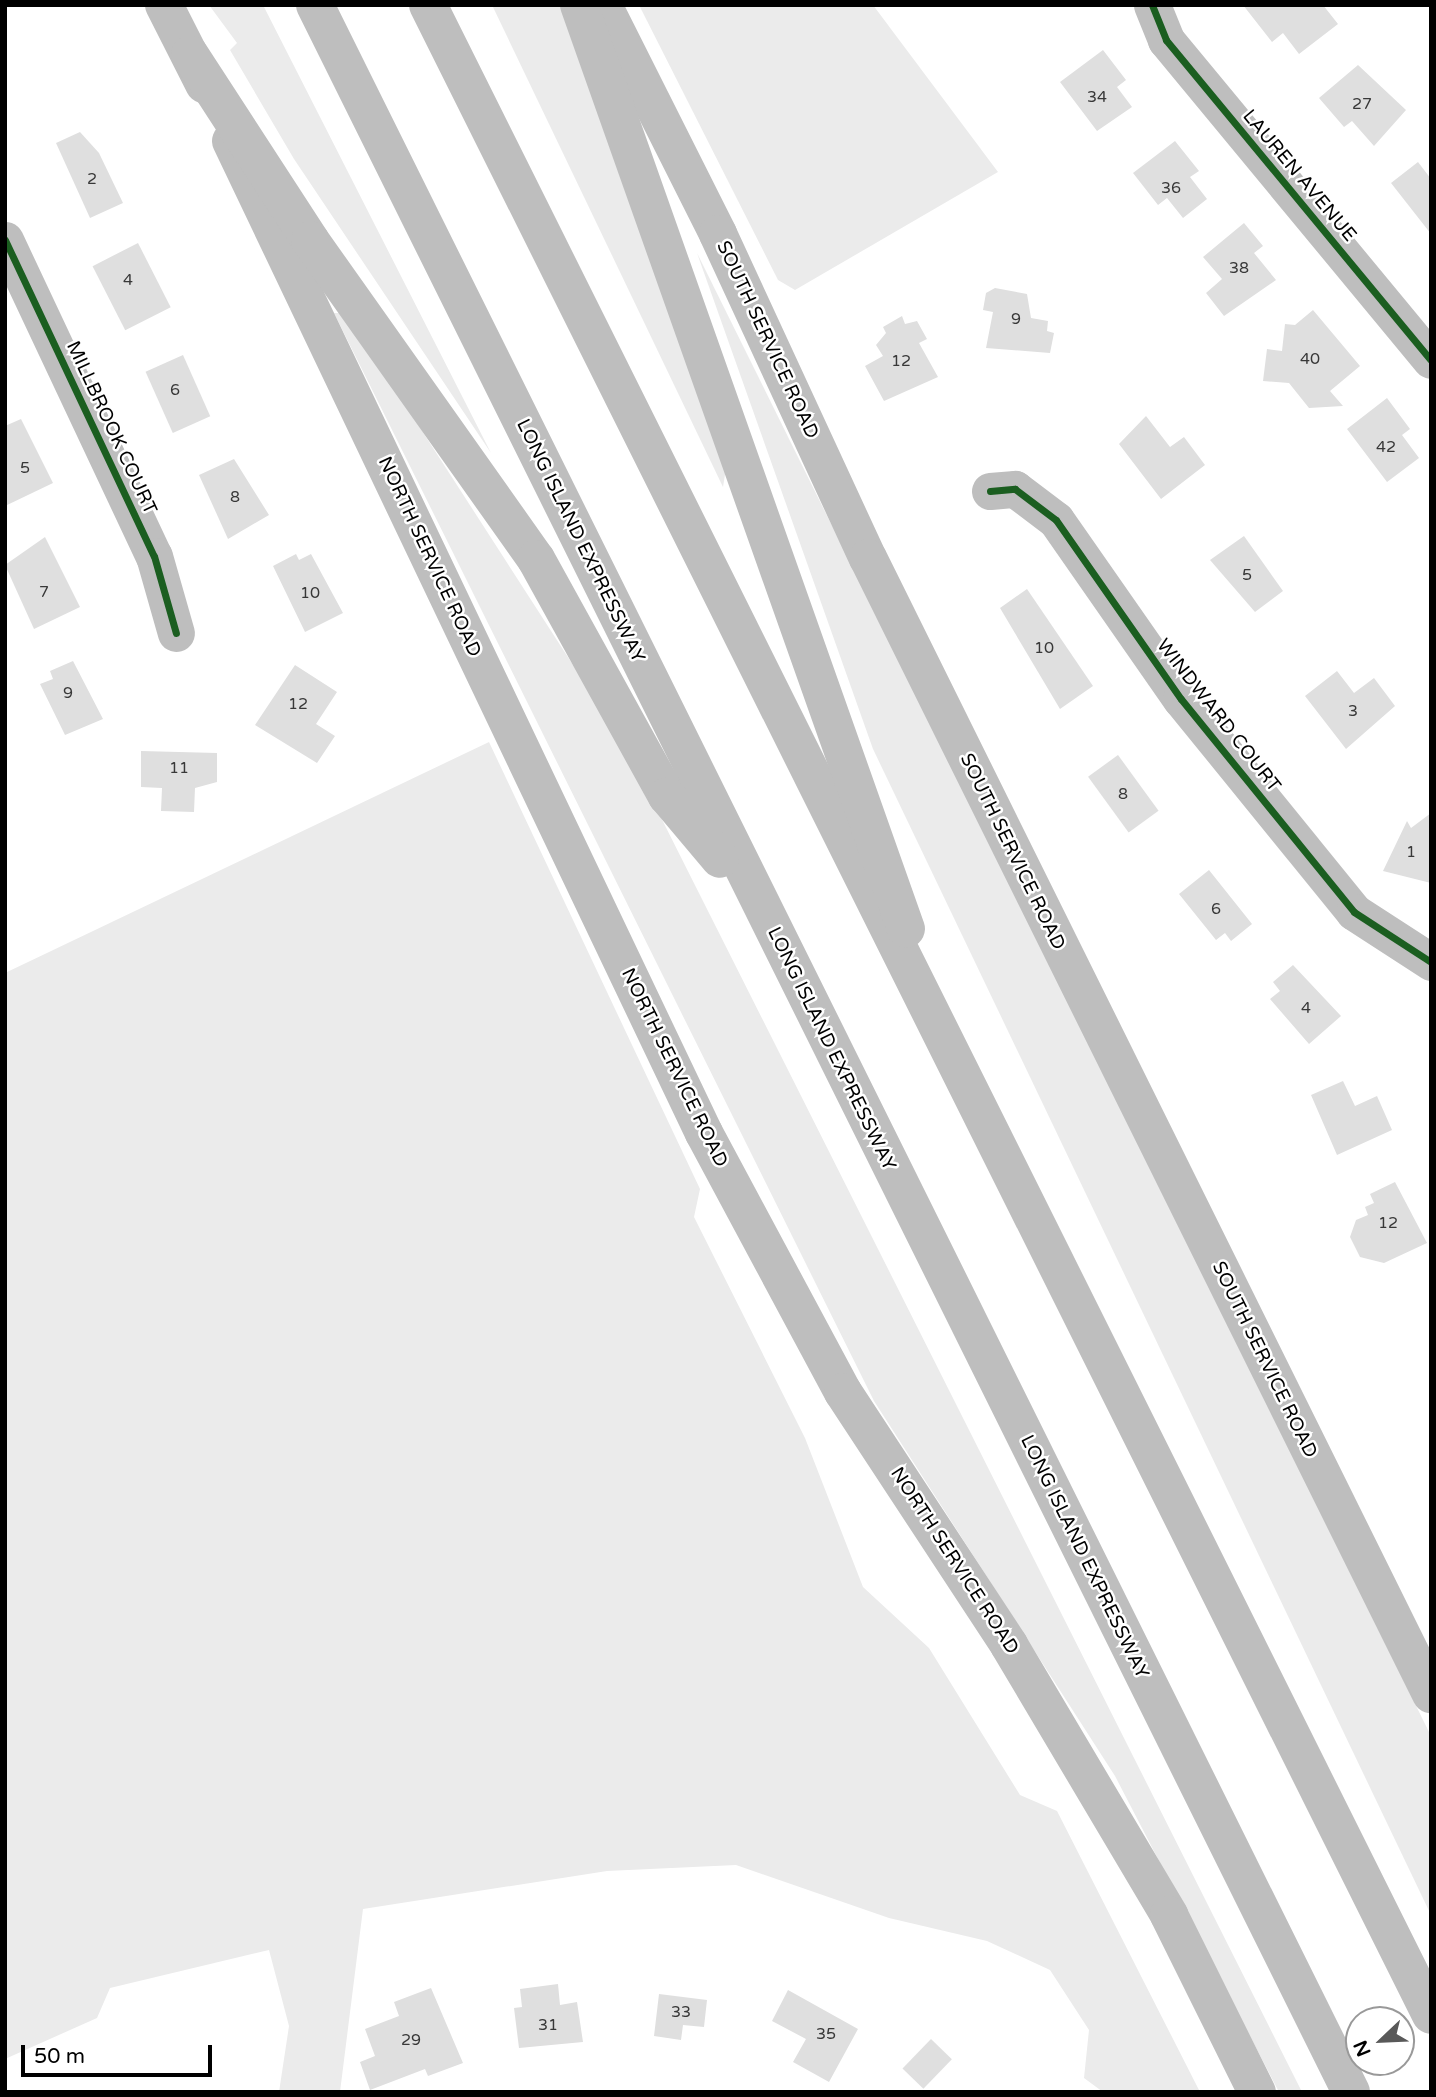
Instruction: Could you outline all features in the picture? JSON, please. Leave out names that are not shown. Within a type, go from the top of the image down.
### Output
[{"type":"main road","name":"NORTH SERVICE ROAD","points":[[164,5],[704,1133],[843,1392],[1009,1645],[1169,1915],[1256,2092]]},
{"type":"main road","name":"LONG ISLAND EXPRESSWAY","points":[[315,5],[759,905],[1351,2092]]},
{"type":"main road","points":[[428,5],[943,1048],[1431,2015]]},
{"type":"main road","points":[[579,5],[876,833],[943,1048]]},
{"type":"main road","name":"SOUTH SERVICE ROAD","points":[[603,5],[898,620],[1431,1693]]},
{"type":"main road","points":[[190,55],[310,240],[536,559],[667,796],[759,905]]},
{"type":"street","name":"LAUREN AVENUE","points":[[1152,5],[1166,40],[1431,360]]},
{"type":"street","name":"MILLBROOK COURT","points":[[5,240],[155,556],[176,634]]},
{"type":"street","name":"WINDWARD COURT","points":[[990,491],[1015,489],[1056,520],[1181,699],[1354,912],[1431,962]]},
{"type":"shaded area","points":[[209,5],[263,5],[491,453],[294,159],[230,50],[237,43]]},
{"type":"shaded area","points":[[492,5],[564,5],[727,462],[723,487]]},
{"type":"shaded area","points":[[639,5],[873,5],[998,172],[795,290],[778,280]]},
{"type":"shaded area","points":[[697,253],[1431,1736],[1431,1915],[873,749]]},
{"type":"shaded area","points":[[334,313],[346,313],[624,744],[1302,2092],[1279,2092],[1115,1776],[874,1401]]},
{"type":"shaded area","points":[[489,742],[700,1189],[694,1217],[805,1438],[863,1587],[929,1648],[1020,1795],[1057,1811],[1200,2092],[1103,2092],[1084,2078],[1089,2030],[1050,1970],[987,1941],[889,1918],[736,1865],[607,1871],[363,1909],[340,2092],[279,2092],[289,2026],[269,1950],[110,1988],[97,2018],[5,2059],[5,973]]},
{"type":"building","points":[[1243,5],[1323,5],[1338,24],[1299,54],[1283,33],[1272,42]]},
{"type":"building","points":[[1103,50],[1126,80],[1117,87],[1132,107],[1097,131],[1060,82]]},
{"type":"building","points":[[1358,65],[1406,110],[1374,146],[1352,121],[1344,127],[1319,98]]},
{"type":"building","points":[[80,132],[99,153],[123,203],[90,218],[56,143]]},
{"type":"building","points":[[1175,141],[1199,171],[1190,177],[1207,199],[1183,218],[1167,198],[1158,205],[1133,173]]},
{"type":"building","points":[[1418,162],[1431,179],[1431,234],[1391,183]]},
{"type":"building","points":[[1244,223],[1263,246],[1254,253],[1276,280],[1224,316],[1206,293],[1222,279],[1203,257]]},
{"type":"building","points":[[138,243],[171,307],[125,330],[93,266]]},
{"type":"building","points":[[995,288],[1027,294],[1031,318],[1048,321],[1047,331],[1054,333],[1050,353],[986,348],[993,312],[983,310],[986,293]]},
{"type":"building","points":[[1313,310],[1360,366],[1330,391],[1343,406],[1309,408],[1289,383],[1263,381],[1267,349],[1282,351],[1285,324],[1295,325]]},
{"type":"building","points":[[902,316],[905,324],[917,321],[927,339],[919,343],[938,377],[884,401],[865,366],[883,356],[876,345],[886,333],[883,327]]},
{"type":"building","points":[[183,355],[210,416],[173,433],[146,372]]},
{"type":"building","points":[[1387,398],[1410,429],[1402,435],[1419,458],[1387,482],[1347,429]]},
{"type":"building","points":[[1146,416],[1170,447],[1184,437],[1205,465],[1161,499],[1119,444]]},
{"type":"building","points":[[21,419],[53,483],[5,506],[5,426]]},
{"type":"building","points":[[234,459],[269,515],[228,539],[199,475]]},
{"type":"building","points":[[1244,536],[1283,591],[1255,612],[1210,560]]},
{"type":"building","points":[[45,537],[80,607],[34,629],[5,565]]},
{"type":"building","points":[[296,554],[299,560],[311,554],[343,613],[305,632],[273,566]]},
{"type":"building","points":[[1027,589],[1093,686],[1060,709],[1000,608]]},
{"type":"building","points":[[73,661],[103,719],[65,735],[40,684],[53,679],[50,671]]},
{"type":"building","points":[[295,665],[337,692],[316,724],[335,736],[317,763],[255,725]]},
{"type":"building","points":[[1337,671],[1354,693],[1374,678],[1395,706],[1346,749],[1305,696]]},
{"type":"building","points":[[141,751],[217,753],[217,782],[195,788],[194,812],[161,811],[162,788],[141,787]]},
{"type":"building","points":[[1118,755],[1159,811],[1129,833],[1088,777]]},
{"type":"building","points":[[1431,813],[1431,883],[1383,871],[1407,821],[1411,828]]},
{"type":"building","points":[[1209,870],[1252,924],[1231,941],[1225,933],[1216,940],[1179,894]]},
{"type":"building","points":[[1293,965],[1341,1016],[1309,1044],[1270,999],[1280,991],[1273,982]]},
{"type":"building","points":[[1343,1081],[1355,1106],[1377,1096],[1392,1130],[1337,1155],[1311,1095]]},
{"type":"building","points":[[1395,1182],[1427,1243],[1384,1263],[1360,1257],[1350,1237],[1356,1220],[1368,1215],[1365,1207],[1374,1203],[1370,1194]]},
{"type":"building","points":[[558,1984],[560,2005],[577,2002],[583,2042],[519,2048],[514,2008],[522,2007],[520,1989]]},
{"type":"building","points":[[431,1988],[463,2063],[428,2076],[425,2069],[370,2090],[360,2062],[375,2056],[365,2029],[399,2016],[394,2002]]},
{"type":"building","points":[[788,1990],[858,2029],[829,2082],[793,2062],[806,2039],[772,2021]]},
{"type":"building","points":[[659,1994],[707,2000],[704,2027],[683,2025],[681,2040],[654,2036]]},
{"type":"building","points":[[931,2039],[952,2059],[923,2089],[903,2068]]},
{"type":"cycle path","points":[[1152,5],[1166,40],[1431,360]]},
{"type":"cycle path","points":[[5,240],[154,556],[176,633]]},
{"type":"cycle path","points":[[990,491],[1015,489],[1056,520],[1181,699],[1354,912],[1431,962]]}]
